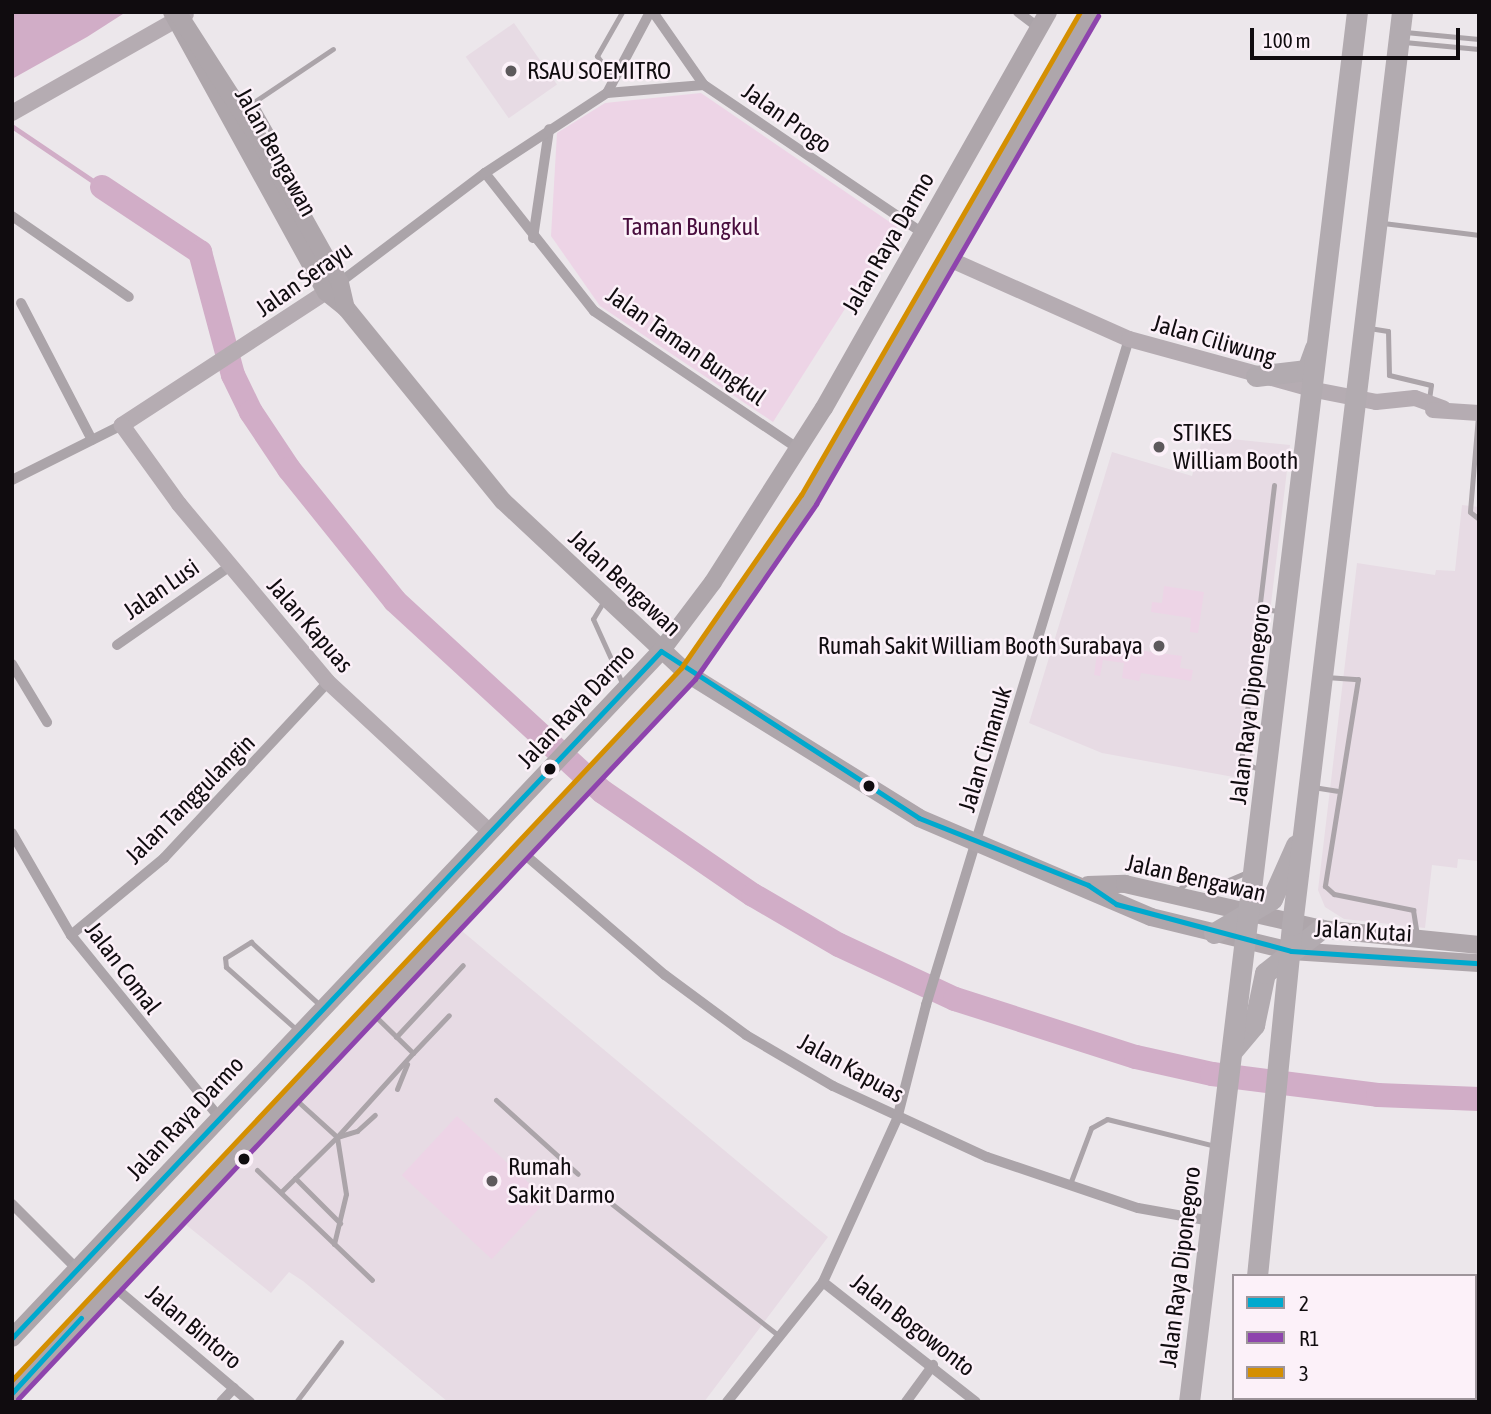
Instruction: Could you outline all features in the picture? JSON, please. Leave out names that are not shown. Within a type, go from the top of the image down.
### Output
[{"type":"highway","name":"Jalan Raya Diponegoro","points":[[1189,1402],[1315,390],[1357,12]]},
{"type":"highway","points":[[1257,1274],[1292,925],[1307,821],[1400,28]]},
{"type":"highway","points":[[1256,376],[1307,370],[1319,339]]},
{"type":"highway","points":[[1213,933],[1248,917],[1272,899],[1307,821]]},
{"type":"highway","points":[[1233,1053],[1254,1024],[1260,982],[1291,951],[1321,929]]},
{"type":"main road","points":[[12,1393],[112,1284],[523,853],[688,674],[762,573],[949,259],[1090,12]]},
{"type":"main road","name":"Jalan Bengawan","points":[[178,15],[262,144],[333,288]]},
{"type":"main road","name":"Jalan Bengawan","points":[[178,15],[346,308],[465,460],[660,651],[688,674],[869,789],[978,846],[1088,885],[1116,904],[1245,942]]},
{"type":"main road","name":"Jalan Raya Darmo","points":[[12,1338],[78,1270],[218,1116],[627,690],[660,651],[713,582],[796,447],[824,408],[1043,20]]},
{"type":"main road","points":[[845,369],[854,382],[874,383]]},
{"type":"main road","points":[[824,408],[842,408],[848,426]]},
{"type":"main road","name":"Jalan Bengawan","points":[[1088,885],[1125,884],[1248,917],[1292,925]]},
{"type":"main road","name":"Jalan Kutai","points":[[1292,925],[1479,944]]},
{"type":"main road","name":"Jalan Kutai","points":[[1245,942],[1291,951],[1479,963]]},
{"type":"street","name":"Jalan Serayu","points":[[12,480],[122,425],[249,344],[333,288],[485,173],[607,93],[652,12]]},
{"type":"street","name":"Jalan Progo","points":[[652,12],[704,85],[921,232]]},
{"type":"street","points":[[1018,12],[1043,20]]},
{"type":"street","points":[[12,113],[178,15]]},
{"type":"street","name":"Jalan Serayu","points":[[607,93],[704,85]]},
{"type":"street","points":[[533,238],[549,129]]},
{"type":"street","name":"Jalan Taman Bungkul","points":[[485,173],[533,238],[594,311],[796,447]]},
{"type":"street","points":[[12,216],[128,296]]},
{"type":"street","name":"Jalan Ciliwung","points":[[949,259],[1129,339],[1256,376],[1356,399],[1436,404],[1479,413]]},
{"type":"street","points":[[21,303],[92,440]]},
{"type":"street","name":"Jalan Cimanuk","points":[[727,1402],[823,1282],[897,1119],[926,1005],[978,846],[1129,339]]},
{"type":"street","name":"Jalan Kapuas","points":[[122,425],[229,566],[328,682],[490,832]]},
{"type":"street","name":"Jalan Lusi","points":[[117,645],[229,566]]},
{"type":"street","points":[[12,664],[47,722]]},
{"type":"street","name":"Jalan Tanggulangin","points":[[71,935],[164,858],[328,682]]},
{"type":"street","name":"Jalan Comal","points":[[12,833],[71,935],[218,1116]]},
{"type":"street","name":"Jalan Kapuas","points":[[523,853],[746,1035],[897,1119],[1069,1186],[1138,1208],[1211,1221]]},
{"type":"street","points":[[12,1204],[78,1270]]},
{"type":"street","name":"Jalan Bogowonto","points":[[823,1282],[933,1365],[976,1402]]},
{"type":"street","name":"Jalan Bintoro","points":[[112,1284],[250,1402]]},
{"type":"street","points":[[906,1402],[933,1365]]},
{"type":"street","points":[[221,1402],[234,1388]]},
{"type":"lane","points":[[615,80],[597,56],[622,12]]},
{"type":"lane","points":[[1400,28],[1479,39]]},
{"type":"lane","points":[[1400,28],[1479,49]]},
{"type":"lane","points":[[262,144],[274,137],[254,102],[333,49]]},
{"type":"lane","points":[[1377,222],[1479,235]]},
{"type":"lane","points":[[1364,328],[1388,331],[1389,375],[1431,384],[1436,404]]},
{"type":"lane","points":[[1479,413],[1470,512],[1479,519]]},
{"type":"lane","points":[[1267,771],[1241,762],[1257,609],[1275,485]]},
{"type":"lane","points":[[605,599],[593,619],[606,638],[613,673],[627,690]]},
{"type":"lane","points":[[1257,609],[1288,612]]},
{"type":"lane","points":[[1322,677],[1358,679],[1337,791],[1327,890],[1413,909],[1417,938]]},
{"type":"lane","points":[[1310,787],[1337,791]]},
{"type":"lane","points":[[1175,897],[1186,883],[1212,887],[1241,871],[1254,872]]},
{"type":"lane","points":[[299,1032],[226,967],[225,958],[251,942],[323,1008]]},
{"type":"lane","points":[[396,1037],[463,965]]},
{"type":"lane","points":[[372,1013],[413,1054]]},
{"type":"lane","points":[[281,1192],[337,1137],[449,1014]]},
{"type":"lane","points":[[397,1088],[407,1061]]},
{"type":"lane","points":[[293,1097],[337,1137],[346,1194],[334,1244]]},
{"type":"lane","points":[[496,1100],[578,1174]]},
{"type":"lane","points":[[337,1137],[357,1131],[375,1115]]},
{"type":"lane","points":[[1069,1186],[1091,1129],[1107,1119],[1222,1147]]},
{"type":"lane","points":[[257,1170],[372,1280]]},
{"type":"lane","points":[[295,1178],[340,1223]]},
{"type":"lane","points":[[612,1204],[779,1336]]},
{"type":"lane","points":[[297,1401],[341,1342]]},
{"type":"shaded area","points":[[126,12],[87,37],[12,79],[12,13]]},
{"type":"shaded area","name":"RSAU SOEMITRO","points":[[514,23],[557,84],[509,118],[466,57]]},
{"type":"shaded area","name":"Rumah Sakit William Booth Surabaya","points":[[1203,436],[1290,445],[1250,780],[1102,753],[1029,723],[1112,452],[1192,476]]},
{"type":"shaded area","points":[[1462,505],[1479,507],[1479,861],[1458,859],[1457,868],[1432,865],[1425,928],[1344,919],[1325,907],[1318,890],[1357,563],[1435,575],[1436,570],[1455,571]]},
{"type":"shaded area","name":"Rumah Sakit Darmo","points":[[462,931],[828,1237],[704,1402],[448,1402],[303,1281],[289,1272],[271,1293],[185,1224]]},
{"type":"green space","name":"Taman Bungkul","points":[[701,93],[897,227],[773,422],[600,306],[551,236],[557,133],[605,103]]},
{"type":"green space","points":[[1164,586],[1204,592],[1198,633],[1190,632],[1191,618],[1151,612],[1152,602],[1162,603]]},
{"type":"green space","points":[[1106,646],[1182,656],[1180,668],[1193,670],[1191,681],[1141,673],[1139,681],[1122,678],[1124,663],[1103,660],[1100,676],[1094,675],[1097,653],[1105,654]]},
{"type":"green space","points":[[457,1116],[547,1200],[492,1259],[402,1175]]},
{"type":"waterway","points":[[12,126],[102,187]]},
{"type":"waterway","points":[[102,187],[200,252],[233,375],[251,412],[289,469],[395,601],[603,792],[753,895],[839,945],[955,999],[1136,1057],[1212,1074],[1378,1095],[1479,1099]]},
{"type":"transit line","name":"3","points":[[12,1380],[681,668],[801,495],[1080,12]]},
{"type":"transit line","name":"R1","points":[[18,1399],[695,679],[816,504],[1098,16]]},
{"type":"transit line","name":"2","points":[[12,1338],[661,651],[919,818],[1088,885],[1116,904],[1291,951],[1479,963]]},
{"type":"transit line","name":"2","points":[[12,1393],[81,1318]]},
{"type":"place","name":"RSAU SOEMITRO","points":[[511,71]]},
{"type":"place","name":"STIKES William Booth","points":[[1159,447]]},
{"type":"place","name":"Rumah Sakit William Booth Surabaya","points":[[1159,646]]},
{"type":"place","name":"Rumah Sakit Darmo","points":[[492,1181]]}]
